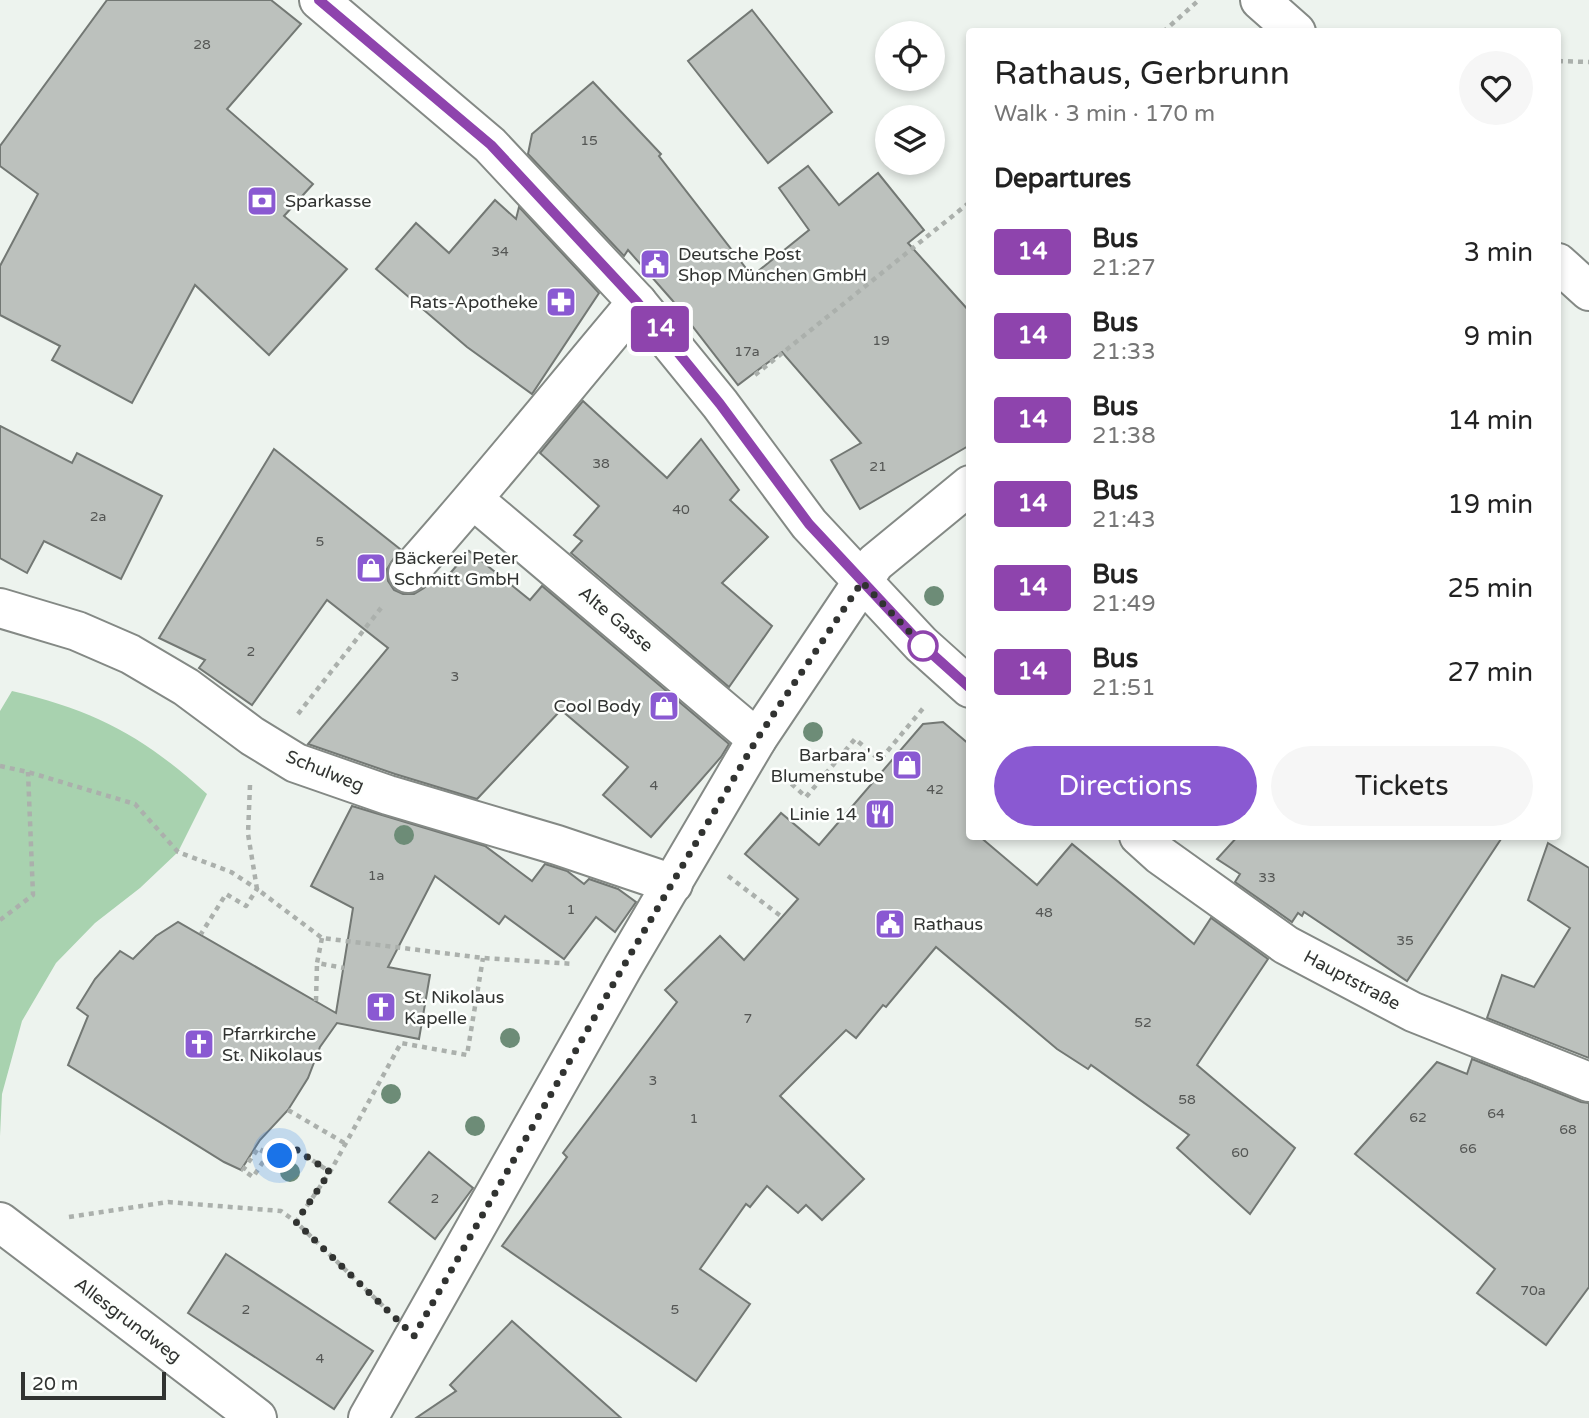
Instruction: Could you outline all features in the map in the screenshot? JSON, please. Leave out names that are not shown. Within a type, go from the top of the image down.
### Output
[{"type":"street","points":[[319,0],[491,145],[637,302],[720,404],[809,524],[921,644],[966,684]]},
{"type":"street","points":[[1261,0],[1292,28]]},
{"type":"street","points":[[1561,266],[1589,291]]},
{"type":"street","points":[[408,573],[474,500],[556,397],[637,302]]},
{"type":"street","points":[[368,1418],[623,967],[754,744],[875,562],[966,488]]},
{"type":"street","name":"Alte Gasse","points":[[474,500],[754,744]]},
{"type":"street","name":"Schulweg","points":[[0,608],[77,631],[130,654],[186,687],[252,736],[296,763],[387,795],[557,845],[673,884]]},
{"type":"street","name":"Hauptstraße","points":[[1143,840],[1160,855],[1286,945],[1413,1012],[1589,1082]]},
{"type":"street","name":"Allesgrundweg","points":[[3,1224],[257,1418]]},
{"type":"path","points":[[1168,28],[1199,0]]},
{"type":"path","points":[[1561,61],[1589,62]]},
{"type":"path","points":[[720,404],[966,205]]},
{"type":"path","points":[[297,715],[408,573]]},
{"type":"path","points":[[754,744],[806,797],[855,739],[880,760],[929,701]]},
{"type":"path","points":[[201,934],[226,894],[246,906],[257,889],[248,834],[252,736]]},
{"type":"path","points":[[0,766],[135,804],[178,852],[231,872],[322,938],[483,958],[580,964]]},
{"type":"path","points":[[0,920],[33,895],[28,772]]},
{"type":"path","points":[[694,850],[782,917]]},
{"type":"path","points":[[316,1001],[317,963],[322,938]]},
{"type":"path","points":[[296,1222],[330,1172],[401,1043],[467,1055],[483,958]]},
{"type":"path","points":[[317,963],[344,968]]},
{"type":"path","points":[[288,1110],[346,1144]]},
{"type":"path","points":[[271,1150],[253,1177],[243,1170],[257,1150],[265,1146],[271,1150],[280,1156],[288,1144],[330,1172]]},
{"type":"path","points":[[257,1150],[267,1157]]},
{"type":"path","points":[[3,1224],[169,1202],[281,1211],[296,1222],[414,1336]]},
{"type":"green space","points":[[12,691],[69,707],[117,728],[161,756],[207,794],[178,852],[140,888],[95,923],[56,963],[22,1021],[2,1094],[0,1136],[0,711]]},
{"type":"building","points":[[107,0],[271,0],[301,24],[227,109],[313,184],[284,216],[347,269],[269,355],[195,285],[132,403],[52,360],[60,346],[0,315],[0,266],[38,194],[0,166],[0,146]]},
{"type":"building","points":[[752,10],[832,112],[768,163],[688,61]]},
{"type":"building","points":[[593,82],[661,154],[659,156],[752,276],[809,230],[779,188],[808,166],[839,205],[876,175],[880,175],[924,230],[908,243],[966,308],[966,447],[860,509],[831,460],[861,443],[782,352],[738,385],[672,300],[628,250],[624,256],[528,154],[532,134]]},
{"type":"building","points":[[495,200],[516,219],[519,207],[599,293],[532,394],[467,347],[376,269],[416,223],[449,253]]},
{"type":"building","points":[[583,401],[667,478],[701,439],[739,490],[730,500],[768,537],[722,583],[772,626],[729,687],[571,553],[582,541],[574,535],[599,506],[540,453]]},
{"type":"building","points":[[0,426],[72,463],[77,453],[162,496],[121,579],[44,541],[27,573],[0,558]]},
{"type":"building","points":[[274,449],[400,549],[387,569],[388,581],[394,590],[403,594],[414,594],[424,588],[434,576],[442,583],[469,551],[530,600],[542,586],[729,744],[721,757],[651,837],[603,795],[628,767],[561,710],[477,799],[308,744],[388,648],[327,600],[252,705],[199,668],[205,660],[159,638]]},
{"type":"building","points":[[943,722],[966,742],[966,840],[984,840],[1037,885],[1072,844],[1194,944],[1211,918],[1268,959],[1197,1065],[1295,1148],[1250,1214],[1177,1148],[1189,1135],[1091,1065],[1088,1069],[1057,1049],[936,947],[856,1038],[846,1030],[780,1096],[864,1179],[822,1220],[806,1205],[798,1213],[767,1186],[750,1207],[746,1204],[700,1269],[750,1304],[696,1381],[502,1246],[567,1157],[563,1153],[677,1002],[665,990],[720,936],[744,960],[798,899],[745,854],[781,813],[819,845],[923,724]]},
{"type":"building","points":[[352,806],[485,846],[532,881],[545,864],[567,871],[584,884],[589,879],[618,889],[636,902],[615,932],[596,917],[564,959],[505,916],[499,924],[435,876],[388,967],[430,975],[419,1039],[337,1023],[320,1047],[308,1078],[288,1110],[260,1140],[241,1170],[68,1065],[88,1016],[77,1008],[95,979],[120,951],[133,959],[156,936],[178,922],[336,1013],[353,908],[311,886]]},
{"type":"building","points":[[1234,840],[1500,840],[1407,981],[1304,912],[1302,916],[1298,913],[1292,922],[1235,882],[1240,874],[1217,859]]},
{"type":"building","points":[[1548,843],[1589,868],[1589,1058],[1487,1018],[1502,975],[1534,987],[1570,928],[1528,900]]},
{"type":"building","points":[[1472,1059],[1589,1103],[1589,1287],[1546,1345],[1477,1293],[1495,1269],[1355,1154],[1437,1062],[1467,1074]]},
{"type":"building","points":[[429,1152],[473,1188],[435,1239],[389,1202]]},
{"type":"building","points":[[226,1254],[373,1351],[334,1409],[188,1313]]},
{"type":"building","points":[[512,1321],[621,1418],[416,1418],[456,1391],[450,1385]]},
{"type":"bus line","name":"14","points":[[319,0],[491,145],[637,302],[720,404],[809,524],[921,644],[966,684]]},
{"type":"place","name":"Sparkasse","points":[[262,201]]},
{"type":"place","name":"Deutsche Post Shop München GmbH","points":[[655,264]]},
{"type":"place","name":"Rats-Apotheke","points":[[561,302]]},
{"type":"place","name":"Bäckerei Peter Schmitt GmbH","points":[[371,568]]},
{"type":"place","name":"Cool Body","points":[[664,706]]},
{"type":"place","name":"Barbara' s Blumenstube","points":[[907,765]]},
{"type":"place","name":"Linie 14","points":[[880,814]]},
{"type":"place","name":"Rathaus","points":[[890,924]]},
{"type":"place","name":"St. Nikolaus Kapelle","points":[[381,1007]]},
{"type":"place","name":"Pfarrkirche St. Nikolaus","points":[[199,1044]]},
{"type":"route","points":[[280,1156],[288,1144],[330,1172],[296,1222],[414,1336],[623,967],[757,739],[862,582],[923,646]]}]
